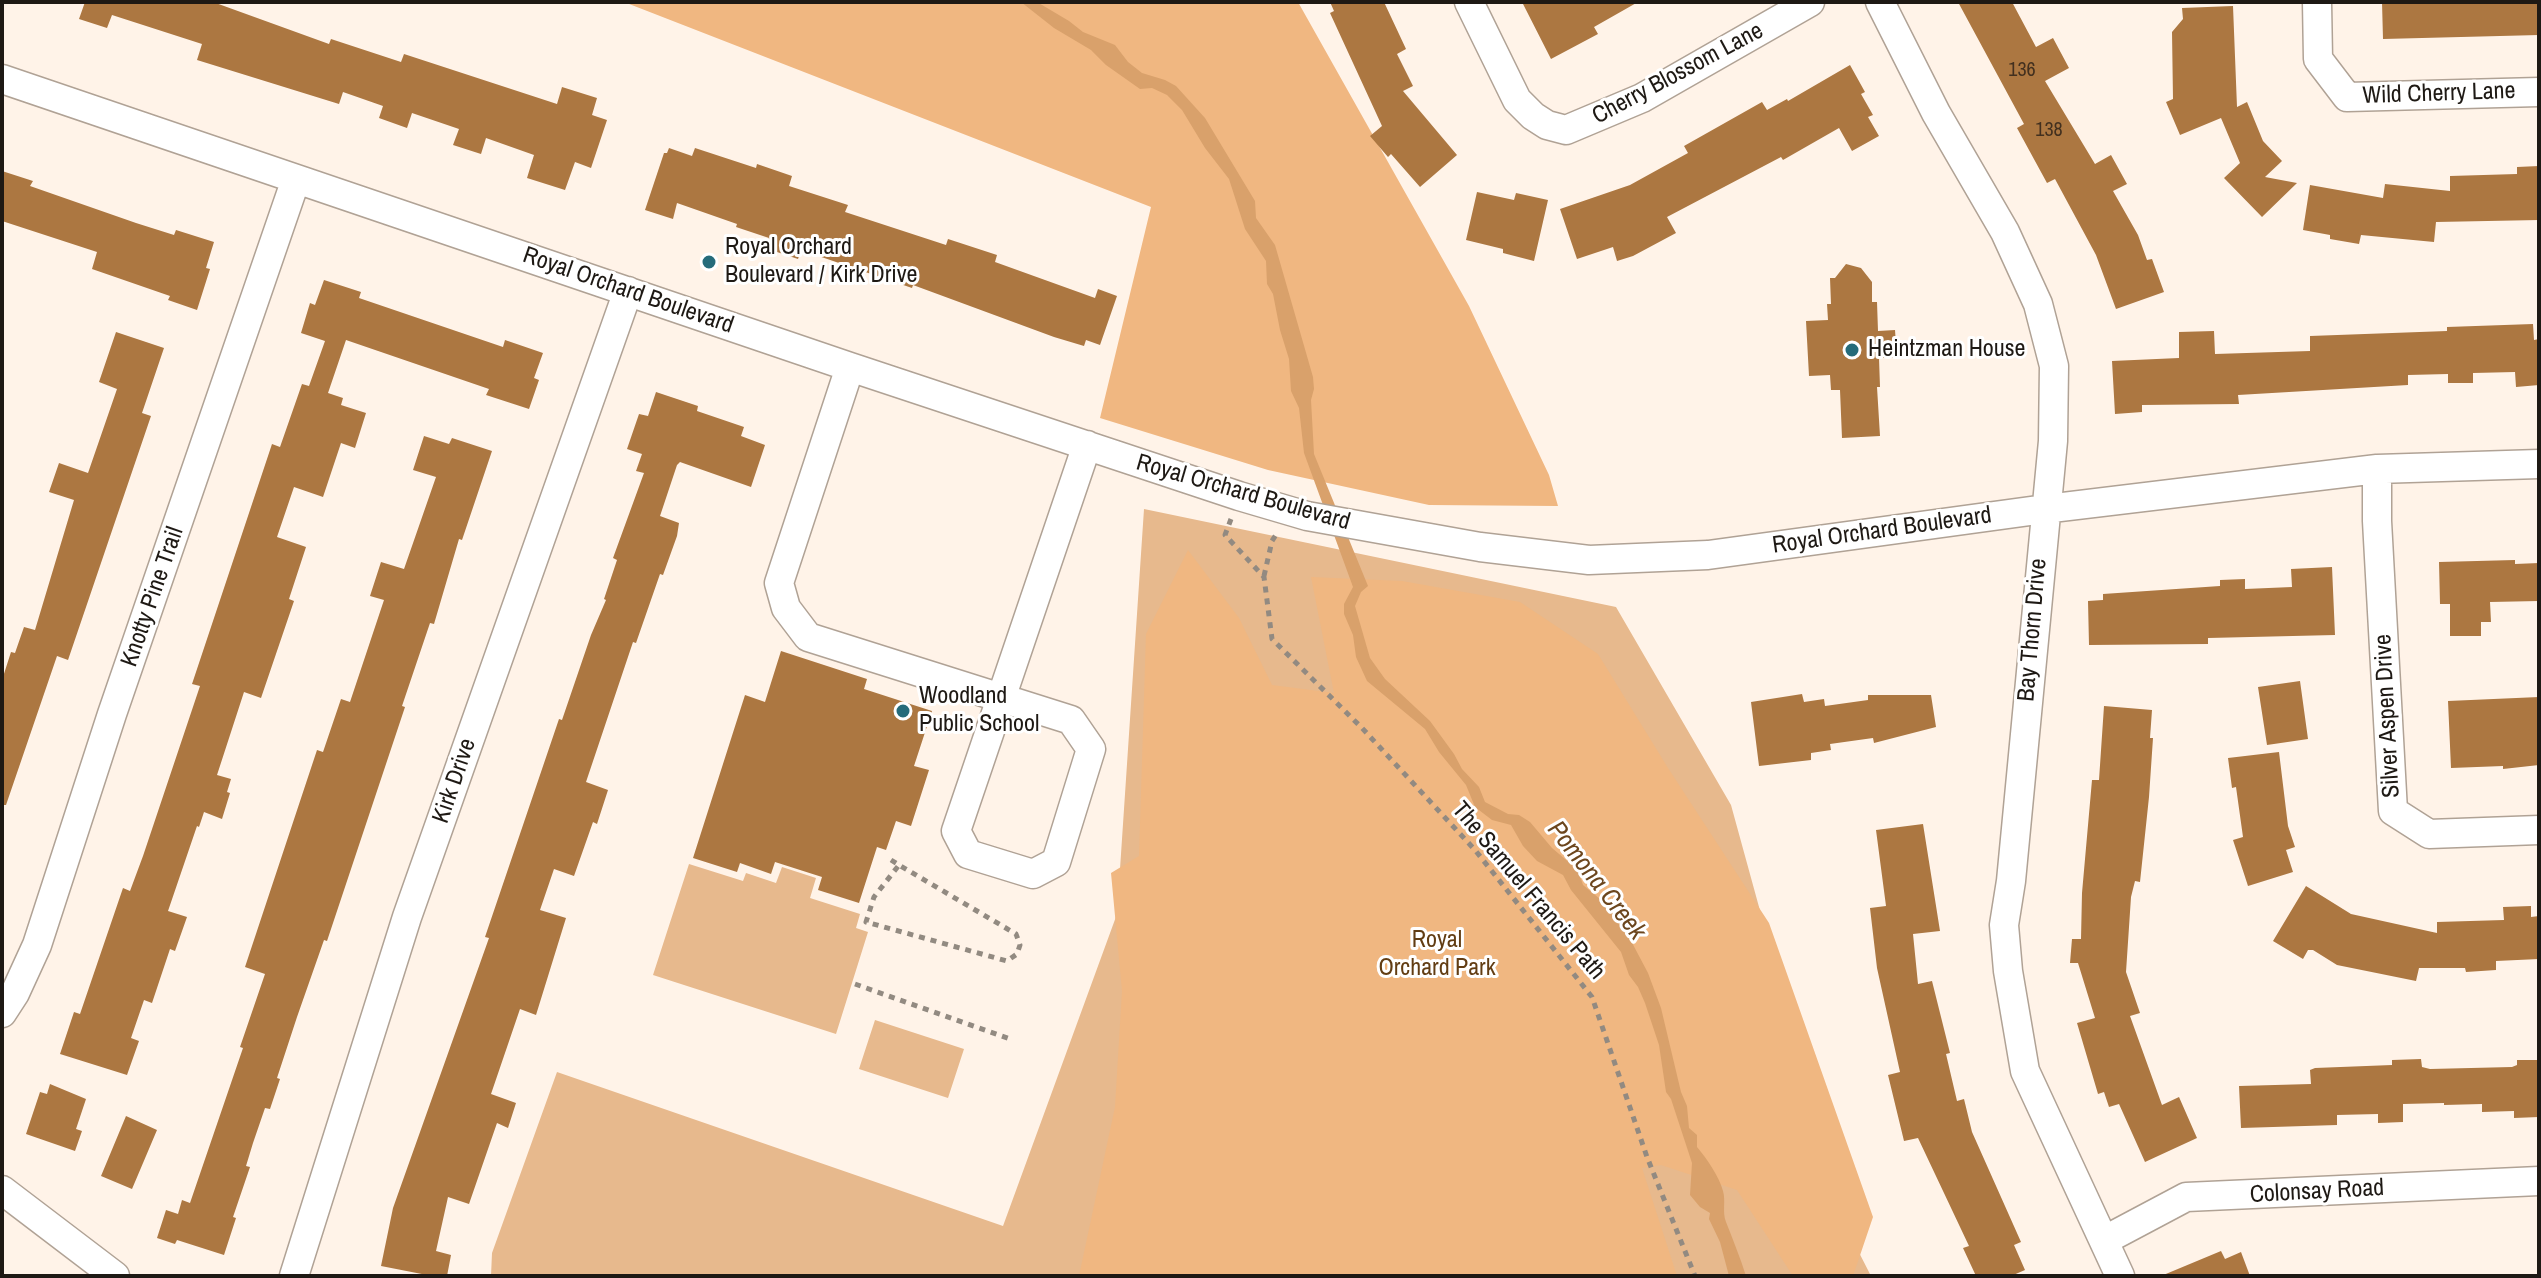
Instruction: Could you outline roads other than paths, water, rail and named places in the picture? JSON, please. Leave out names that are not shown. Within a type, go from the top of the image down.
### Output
[{"type":"street","name":"Cherry Blossom Lane","points":[[1469,2],[1517,100],[1547,125],[1566,130],[1642,98],[1810,2]]},
{"type":"street","name":"Bay Thorn Drive","points":[[1880,2],[1936,113],[2005,232],[2038,304],[2054,366],[2053,441],[2011,881],[2004,925],[2008,971],[2025,1071],[2120,1276]]},
{"type":"street","name":"Wild Cherry Lane","points":[[2317,2],[2318,59],[2347,97],[2539,92]]},
{"type":"street","name":"Royal Orchard Boulevard","points":[[2,79],[1239,496],[1345,524],[1480,547],[1589,560],[1708,555],[2045,509],[2377,469],[2539,464]]},
{"type":"street","name":"Knotty Pine Trail","points":[[2,1013],[15,993],[37,945],[112,714],[296,179]]},
{"type":"street","name":"Kirk Drive","points":[[294,1276],[407,917],[628,291]]},
{"type":"street","points":[[850,367],[779,583],[786,608],[808,637],[1002,698],[1071,720],[1091,749],[1056,862],[1033,874],[968,854],[956,831],[1002,698],[1087,445]]},
{"type":"street","name":"Silver Aspen Drive","points":[[2377,469],[2377,521],[2393,811],[2429,834],[2539,830]]},
{"type":"street","name":"Colonsay Road","points":[[2105,1240],[2186,1197],[2539,1181]]},
{"type":"street","points":[[2,1190],[115,1276]]},
{"type":"place","name":"Royal Orchard Boulevard / Kirk Drive","points":[[709,262]]},
{"type":"place","name":"Heintzman House","points":[[1852,350]]},
{"type":"place","name":"Woodland Public School","points":[[903,711]]},
{"type":"water label","name":"Pomona Creek","points":[[1596,881]]},
{"type":"park label","name":"Royal Orchard Park","points":[[1437,955]]}]
